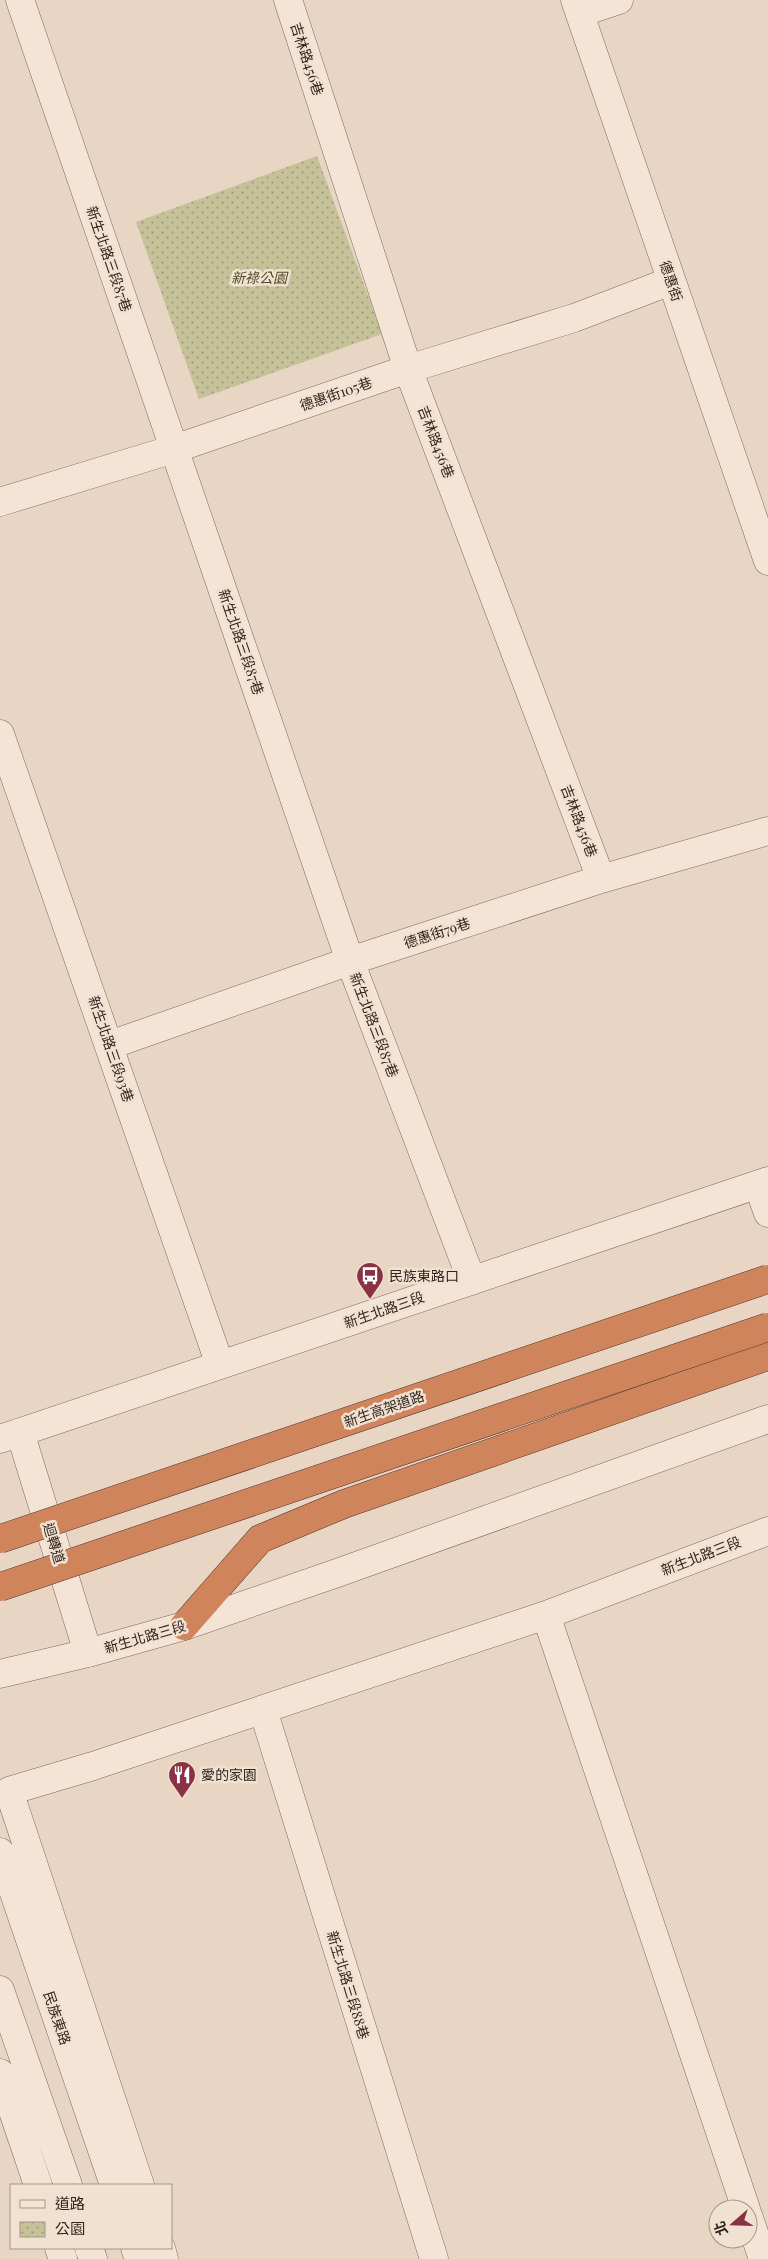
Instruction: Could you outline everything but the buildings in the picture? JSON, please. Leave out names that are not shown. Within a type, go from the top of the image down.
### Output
[{"type":"highway","name":"新生高架道路","points":[[0,1539],[768,1279]]},
{"type":"highway","points":[[0,1587],[768,1327]]},
{"type":"highway","points":[[184,1626],[260,1539],[344,1504],[768,1356]]},
{"type":"street","name":"新生北路三段87巷","points":[[20,0],[350,961],[472,1281]]},
{"type":"street","name":"吉林路456巷","points":[[288,0],[408,369],[601,879]]},
{"type":"street","points":[[578,6],[619,0]]},
{"type":"street","name":"德惠街","points":[[578,6],[768,561]]},
{"type":"street","name":"德惠街105巷","points":[[0,502],[174,449],[408,369],[574,318],[671,281]]},
{"type":"street","name":"新生北路三段93巷","points":[[0,734],[220,1365]]},
{"type":"street","name":"德惠街79巷","points":[[110,1045],[350,961],[601,879],[768,830]]},
{"type":"street","points":[[763,1183],[768,1213]]},
{"type":"street","name":"新生北路三段","points":[[10,1436],[763,1183]]},
{"type":"street","name":"新生北路三段","points":[[0,1674],[88,1654],[184,1626],[768,1419]]},
{"type":"street","name":"迴轉道","points":[[10,1436],[88,1654]]},
{"type":"street","name":"新生北路三段","points":[[140,2184],[9,1792],[263,1710],[546,1615],[768,1531]]},
{"type":"street","points":[[546,1615],[743,2199]]},
{"type":"street","name":"新生北路三段88巷","points":[[263,1710],[434,2259]]},
{"type":"street","name":"民族東路","points":[[0,1852],[114,2184]]},
{"type":"street","points":[[0,1990],[68,2184]]},
{"type":"street","points":[[0,2073],[38,2184]]},
{"type":"street","points":[[758,2244],[763,2259]]},
{"type":"green space","name":"新祿公園","points":[[317,156],[382,334],[199,399],[136,222]]},
{"type":"place","name":"民族東路口","points":[[370,1300]]},
{"type":"place","name":"愛的家園","points":[[182,1799]]}]
